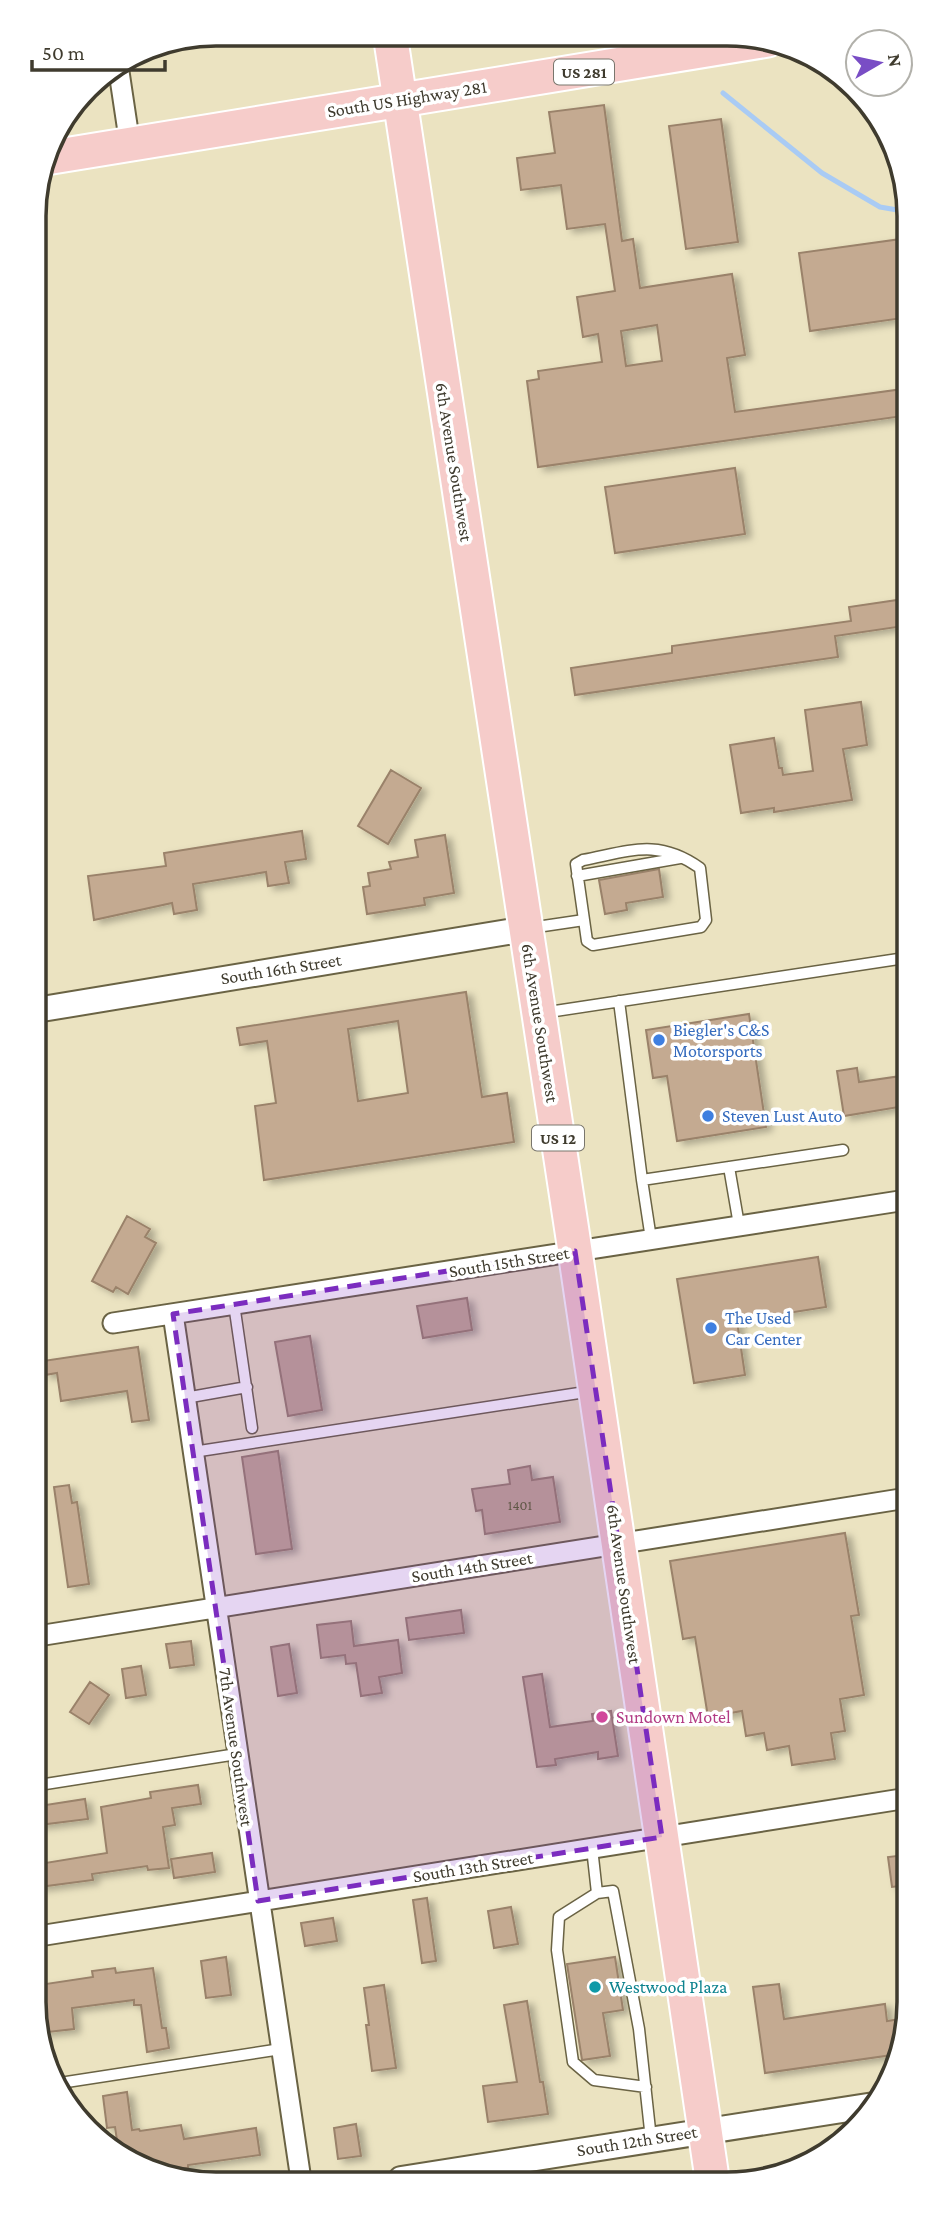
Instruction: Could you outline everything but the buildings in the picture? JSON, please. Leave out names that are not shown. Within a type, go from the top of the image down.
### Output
[{"type":"highway","name":"6th Avenue Southwest","points":[[391,46],[575,1251],[711,2171]]},
{"type":"highway","name":"South US Highway 281","points":[[56,156],[733,46]]},
{"type":"street","points":[[119,76],[130,145]]},
{"type":"street","name":"South 16th Street","points":[[46,1008],[526,929]]},
{"type":"street","name":"South 15th Street","points":[[113,1323],[896,1200]]},
{"type":"street","name":"7th Avenue Southwest","points":[[173,1314],[300,2171]]},
{"type":"street","name":"South 14th Street","points":[[46,1635],[896,1500]]},
{"type":"street","name":"South 13th Street","points":[[46,1935],[896,1800]]},
{"type":"street","name":"South 12th Street","points":[[477,2171],[651,2139],[859,2107]]},
{"type":"lane","points":[[651,848],[684,857],[700,868],[706,920],[702,927],[593,945],[587,941],[576,864],[583,859],[651,848]]},
{"type":"lane","points":[[577,876],[684,857]]},
{"type":"lane","points":[[526,929],[584,920]]},
{"type":"lane","points":[[539,1013],[897,959]]},
{"type":"lane","points":[[619,1002],[651,1239]]},
{"type":"lane","points":[[642,1181],[843,1150]]},
{"type":"lane","points":[[729,1167],[738,1225]]},
{"type":"lane","points":[[234,1304],[253,1428]]},
{"type":"lane","points":[[185,1398],[247,1387]]},
{"type":"lane","points":[[193,1452],[596,1391]]},
{"type":"lane","points":[[46,1784],[237,1754]]},
{"type":"lane","points":[[592,1848],[597,1893]]},
{"type":"lane","points":[[646,2087],[594,2080],[573,2062],[556,1950],[559,1917],[597,1893],[613,1891],[639,2029],[646,2087],[651,2139]]},
{"type":"lane","points":[[66,2082],[281,2049]]},
{"type":"highlighted area","points":[[575,1251],[662,1837],[258,1901],[173,1314]]},
{"type":"waterway","points":[[723,93],[822,173],[880,207],[896,210]]},
{"type":"place","name":"Biegler's C&S Motorsports","points":[[659,1040]]},
{"type":"place","name":"Steven Lust Auto","points":[[708,1116]]},
{"type":"place","name":"The Used Car Center","points":[[711,1328]]},
{"type":"place","name":"Sundown Motel","points":[[602,1717]]},
{"type":"place","name":"Westwood Plaza","points":[[595,1987]]}]
